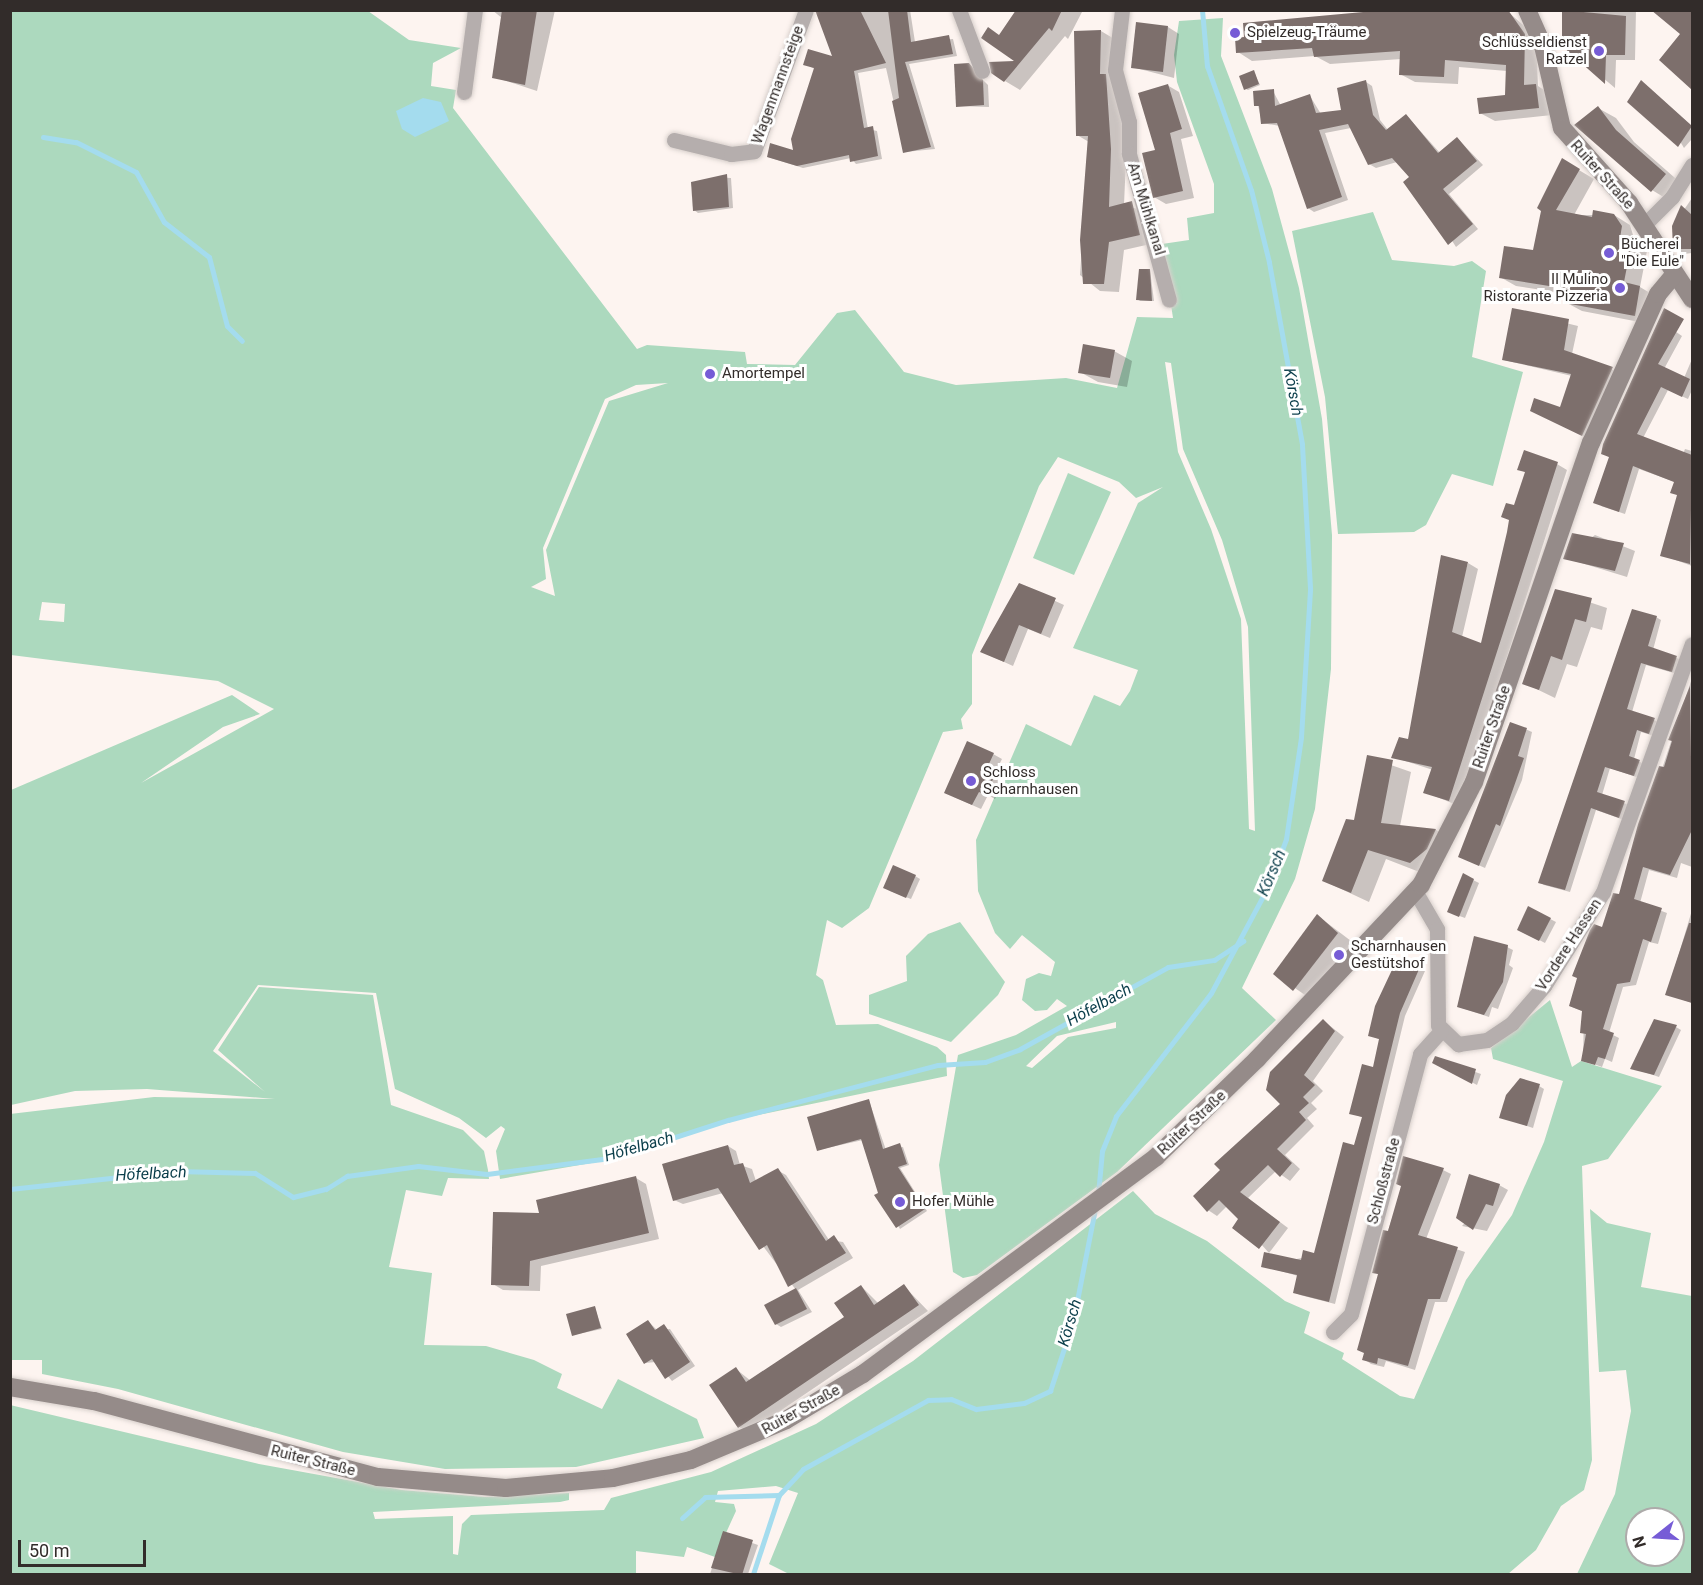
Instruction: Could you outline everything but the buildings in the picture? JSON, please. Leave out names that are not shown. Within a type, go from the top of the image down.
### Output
[{"type":"main road","name":"Ruiter Straße","points":[[10,1387],[94,1401],[397,1480],[492,1488],[613,1478],[722,1449],[800,1412],[876,1365],[1117,1189],[1243,1074],[1415,891],[1468,797],[1587,452],[1658,294],[1673,276],[1644,225],[1562,128],[1543,46],[1527,10]]},
{"type":"main road","points":[[1673,276],[1692,299]]},
{"type":"street","points":[[464,92],[475,10]]},
{"type":"street","name":"Wagenmannsteige","points":[[674,140],[731,154],[754,152],[806,10]]},
{"type":"street","points":[[959,10],[982,71]]},
{"type":"street","name":"Am Mühlkanal","points":[[1122,10],[1115,70],[1129,122],[1129,153],[1169,300]]},
{"type":"street","points":[[1644,225],[1672,197],[1692,165]]},
{"type":"street","name":"Vordere Hassen","points":[[1441,1031],[1465,1045],[1497,1035],[1538,994],[1571,947],[1611,873],[1692,644]]},
{"type":"street","points":[[1415,891],[1437,929],[1434,1011],[1441,1031]]},
{"type":"street","name":"Schloßstraße","points":[[1333,1332],[1351,1314],[1420,1054],[1441,1031]]},
{"type":"green space","points":[[11,11],[368,11],[409,40],[461,48],[433,63],[431,86],[456,90],[453,108],[637,349],[647,345],[745,352],[747,364],[795,365],[837,313],[855,310],[904,372],[956,385],[1066,378],[1117,388],[1137,317],[1173,318],[1162,244],[1189,240],[1187,218],[1214,213],[1214,184],[1177,82],[1174,55],[1179,21],[1223,18],[1221,56],[1272,189],[1299,288],[1322,419],[1332,535],[1331,669],[1315,809],[1295,879],[1242,988],[1276,1020],[1117,1172],[977,1275],[963,1278],[953,1272],[939,1165],[958,1055],[1016,1035],[1067,1006],[1057,999],[1047,1010],[1035,1011],[1022,1000],[1026,979],[1039,973],[1051,976],[1055,962],[1022,935],[1010,949],[995,933],[978,891],[976,840],[1026,724],[1071,746],[1094,695],[1120,706],[1130,691],[1138,670],[1073,648],[1138,503],[1163,487],[1136,498],[1119,482],[1058,457],[1039,486],[972,655],[972,704],[961,719],[963,729],[943,732],[869,908],[842,928],[827,920],[816,975],[823,980],[836,1025],[878,1024],[937,1047],[946,1055],[947,1076],[734,1120],[620,1158],[500,1179],[496,1151],[505,1129],[501,1126],[486,1138],[459,1118],[395,1089],[376,993],[258,985],[213,1051],[265,1092],[218,1050],[259,987],[373,995],[391,1105],[463,1130],[484,1151],[488,1170],[489,1179],[448,1178],[442,1196],[406,1190],[389,1267],[432,1273],[424,1345],[486,1346],[534,1360],[562,1374],[557,1388],[602,1409],[618,1379],[697,1419],[704,1438],[576,1467],[445,1469],[343,1452],[118,1389],[42,1374],[42,1360],[11,1360],[10,1114],[154,1097],[275,1099],[147,1089],[75,1091],[11,1105],[11,790],[232,695],[260,714],[223,727],[141,783],[274,709],[218,681],[11,655]],"holes":[[[1165,362],[1171,363],[1183,449],[1222,540],[1248,627],[1255,831],[1249,829],[1241,619],[1211,529],[1178,452]],[[668,383],[609,401],[546,550],[555,596],[531,587],[546,579],[543,548],[605,399],[636,385]],[[42,602],[65,604],[64,622],[39,620]],[[1116,1022],[1116,1028],[1068,1037],[1032,1068],[1026,1066],[1057,1036]]]},
{"type":"green space","points":[[1373,212],[1392,260],[1454,266],[1472,261],[1486,271],[1472,357],[1523,372],[1493,486],[1452,474],[1426,525],[1414,532],[1338,534],[1325,397],[1292,231]]},
{"type":"green space","points":[[1068,473],[1111,492],[1074,575],[1033,558]]},
{"type":"green space","points":[[960,922],[1005,982],[998,995],[951,1042],[869,1014],[869,995],[907,981],[906,956],[928,934]]},
{"type":"green space","points":[[1550,1000],[1572,1067],[1581,1061],[1662,1086],[1608,1159],[1582,1166],[1592,1460],[1584,1490],[1561,1506],[1536,1550],[1508,1574],[789,1574],[769,1564],[798,1493],[776,1486],[718,1491],[715,1502],[734,1504],[736,1511],[715,1557],[687,1547],[684,1557],[636,1551],[636,1574],[11,1574],[10,1405],[259,1464],[402,1490],[485,1497],[569,1493],[569,1500],[560,1502],[373,1512],[375,1519],[453,1516],[453,1554],[458,1555],[462,1524],[471,1515],[604,1510],[611,1498],[711,1472],[816,1424],[913,1361],[1133,1191],[1155,1214],[1207,1241],[1285,1301],[1310,1312],[1304,1333],[1344,1353],[1342,1359],[1400,1396],[1414,1399],[1466,1280],[1512,1215],[1544,1142],[1563,1081],[1493,1059],[1491,1048]]},
{"type":"green space","points":[[1590,1209],[1607,1223],[1651,1233],[1641,1287],[1692,1296],[1692,1574],[1577,1574],[1615,1494],[1631,1411],[1626,1370],[1599,1372]]},
{"type":"water","points":[[423,98],[441,102],[449,121],[415,137],[402,129],[396,111]]},
{"type":"waterway","name":"Körsch","points":[[1098,1194],[1102,1151],[1116,1116],[1211,993],[1269,885],[1286,839],[1301,737],[1310,588],[1302,444],[1269,262],[1251,190],[1207,66],[1202,10]]},
{"type":"waterway","points":[[43,137],[76,142],[136,172],[164,222],[209,257],[227,326],[242,341]]},
{"type":"waterway","name":"Höfelbach","points":[[10,1189],[177,1171],[255,1173],[293,1197],[326,1189],[347,1176],[418,1166],[487,1174],[610,1158],[728,1120],[938,1065],[985,1062],[1020,1049],[1168,967],[1214,960],[1243,941]]},
{"type":"waterway","name":"Körsch","points":[[753,1574],[779,1495],[803,1469],[928,1400],[951,1399],[976,1409],[1024,1403],[1050,1391],[1073,1321],[1095,1209]]},
{"type":"waterway","name":"Körsch","points":[[682,1518],[705,1497],[779,1495]]},
{"type":"place","name":"Spielzeug-Träume","points":[[1235,33]]},
{"type":"place","name":"Schlüsseldienst Ratzel","points":[[1599,51]]},
{"type":"place","name":"Bücherei \"Die Eule\"","points":[[1609,253]]},
{"type":"place","name":"Il Mulino Ristorante Pizzeria","points":[[1620,288]]},
{"type":"place","name":"Amortempel","points":[[710,374]]},
{"type":"place","name":"Schloss Scharnhausen","points":[[971,781]]},
{"type":"place","name":"Scharnhausen Gestütshof","points":[[1339,955]]},
{"type":"place","name":"Hofer Mühle","points":[[900,1202]]}]
